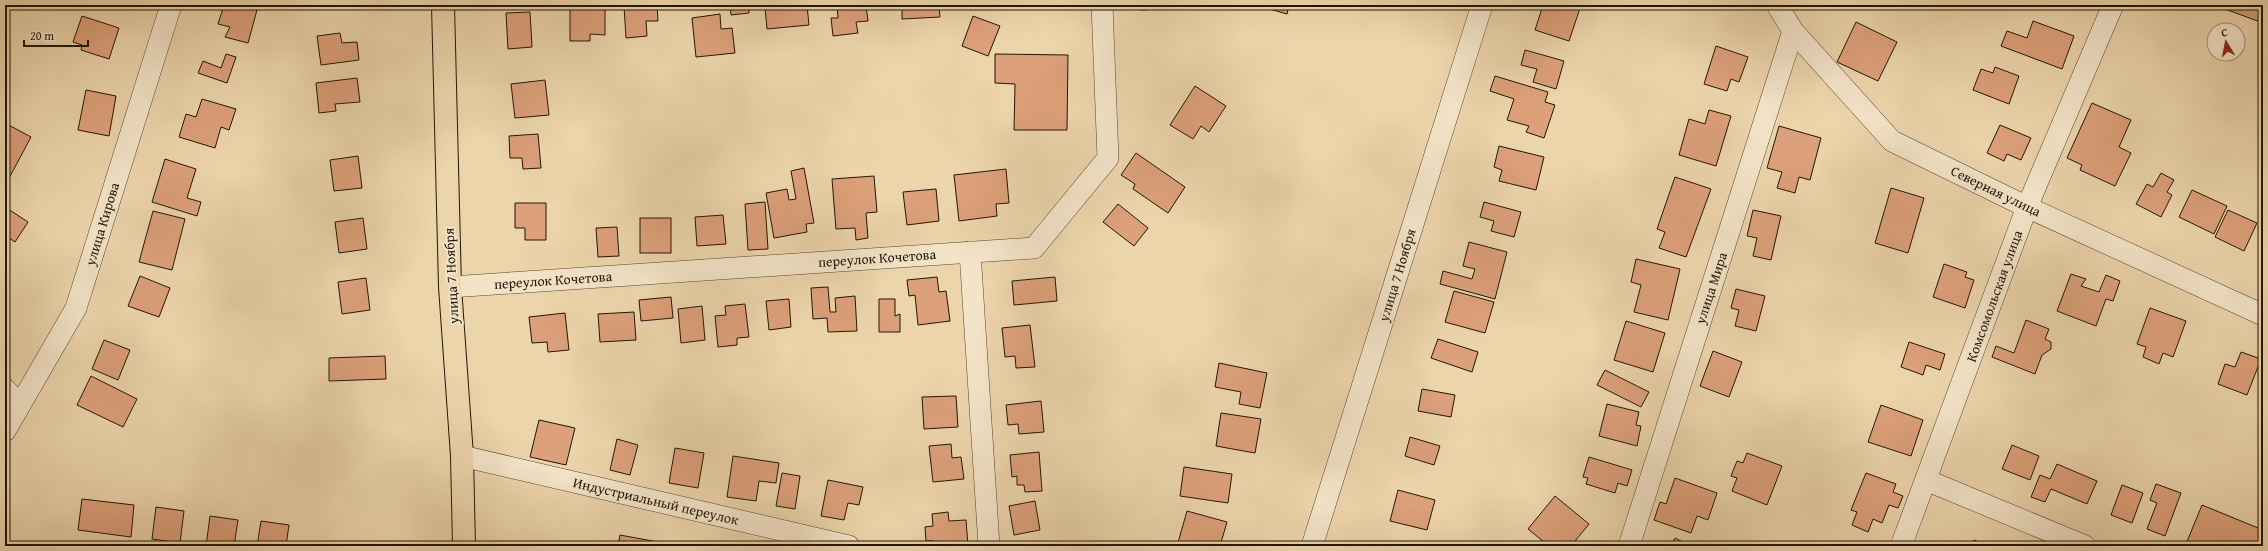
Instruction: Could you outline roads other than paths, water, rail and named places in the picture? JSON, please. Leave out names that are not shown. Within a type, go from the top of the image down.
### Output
[{"type":"main road","name":"улица 7 Ноября","points":[[443,5],[450,287],[462,456],[464,546]]},
{"type":"street","name":"улица Кирова","points":[[5,431],[76,308],[171,5]]},
{"type":"street","name":"переулок Кочетова","points":[[450,287],[1034,248],[1108,158],[1102,5]]},
{"type":"street","name":"улица 7 Ноября","points":[[1312,546],[1482,5]]},
{"type":"street","name":"Северная улица","points":[[1777,5],[1793,31],[1892,141],[2027,207],[2263,315]]},
{"type":"street","name":"Комсомольская улица","points":[[1901,546],[2027,207],[2113,5]]},
{"type":"street","name":"улица Мира","points":[[1629,546],[1793,31]]},
{"type":"street","points":[[970,252],[988,546]]},
{"type":"street","points":[[5,389],[20,406]]},
{"type":"street","name":"Индустриальный переулок","points":[[462,456],[849,546]]},
{"type":"street","points":[[1926,480],[2085,546]]}]
